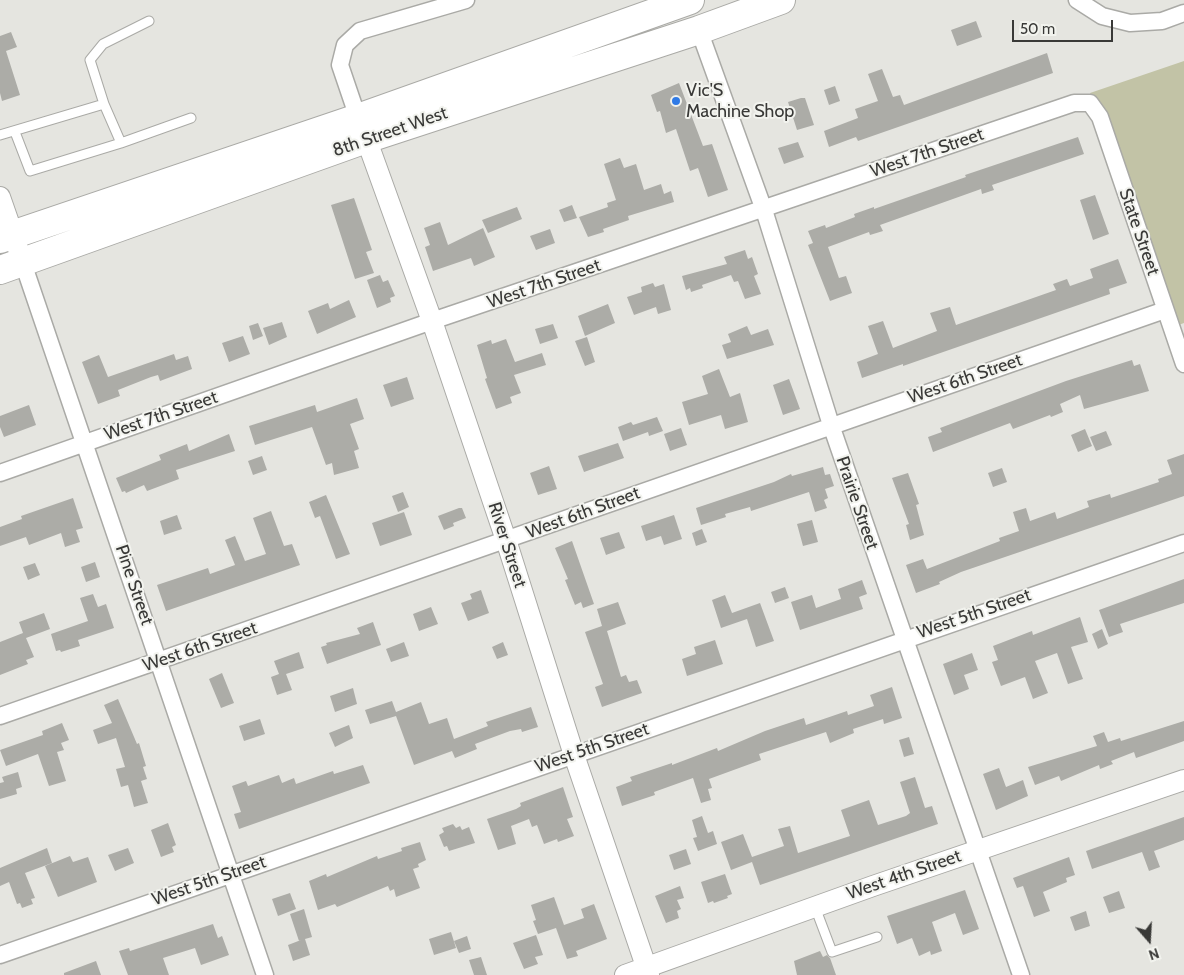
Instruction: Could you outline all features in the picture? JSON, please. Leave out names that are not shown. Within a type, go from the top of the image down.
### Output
[{"type":"highway","name":"8th Street West","points":[[11,266],[690,0]]},
{"type":"highway","name":"8th Street West","points":[[7,237],[362,129],[698,30],[781,0]]},
{"type":"street","points":[[362,129],[340,65],[345,44],[360,31],[466,0]]},
{"type":"street","points":[[1077,0],[1102,16],[1130,23],[1162,21],[1184,13]]},
{"type":"street","name":"Prairie Street","points":[[698,30],[764,210],[831,425],[1021,975]]},
{"type":"street","name":"West 7th Street","points":[[0,474],[432,321],[764,210],[1074,103],[1090,103]]},
{"type":"street","name":"State Street","points":[[1090,103],[1100,116],[1184,364]]},
{"type":"street","name":"River Street","points":[[362,129],[432,321],[506,540],[574,755],[648,971]]},
{"type":"street","name":"Pine Street","points":[[0,197],[11,266],[86,443],[265,975]]},
{"type":"street","name":"West 6th Street","points":[[0,716],[831,425],[1166,310]]},
{"type":"street","name":"West 5th Street","points":[[0,955],[1184,543]]},
{"type":"street","name":"West 4th Street","points":[[625,975],[648,971],[814,907],[1184,780]]},
{"type":"lane","points":[[122,142],[104,104],[90,60],[103,44],[148,21]]},
{"type":"lane","points":[[0,135],[104,104]]},
{"type":"lane","points":[[15,132],[30,171],[191,118]]},
{"type":"lane","points":[[814,907],[832,952],[877,937]]},
{"type":"green space","points":[[1184,61],[1184,323],[1170,328],[1090,93]]},
{"type":"building","points":[[976,21],[982,37],[957,46],[951,30]]},
{"type":"building","points":[[11,32],[17,47],[6,51],[20,95],[2,101],[0,93],[0,36]]},
{"type":"building","points":[[1047,53],[1053,73],[858,141],[856,137],[829,147],[824,131],[858,118],[855,109],[878,101],[868,74],[882,69],[893,97],[900,95],[904,105]]},
{"type":"building","points":[[679,83],[703,146],[712,144],[728,190],[708,197],[698,168],[690,171],[676,129],[666,133],[660,111],[657,112],[651,95]]},
{"type":"building","points":[[835,86],[840,101],[829,105],[824,90]]},
{"type":"building","points":[[805,98],[814,125],[797,130],[788,102]]},
{"type":"building","points":[[1078,137],[1084,154],[992,185],[994,190],[982,194],[981,189],[880,225],[883,231],[870,235],[869,232],[828,247],[839,278],[846,276],[852,293],[830,301],[808,245],[813,243],[808,231],[825,225],[826,228],[855,217],[854,214],[874,207],[874,209],[966,177],[965,175]]},
{"type":"building","points":[[798,142],[804,157],[784,164],[778,148]]},
{"type":"building","points":[[620,158],[624,168],[636,164],[644,190],[661,184],[664,194],[671,191],[674,202],[628,216],[629,220],[603,229],[604,232],[588,237],[579,217],[608,207],[607,203],[616,200],[604,164]]},
{"type":"building","points":[[1095,195],[1109,234],[1093,240],[1080,200]]},
{"type":"building","points":[[354,198],[372,250],[366,252],[374,273],[355,279],[331,205]]},
{"type":"building","points":[[572,205],[577,218],[564,222],[559,210]]},
{"type":"building","points":[[517,207],[522,219],[488,233],[482,220]]},
{"type":"building","points":[[440,222],[448,245],[483,228],[495,257],[474,266],[471,258],[433,271],[425,247],[430,245],[424,228]]},
{"type":"building","points":[[550,229],[555,243],[536,250],[530,236]]},
{"type":"building","points":[[745,250],[748,259],[752,257],[758,274],[754,276],[761,294],[745,299],[738,281],[734,282],[731,275],[702,285],[703,288],[691,292],[690,288],[686,290],[682,276],[727,264],[724,257]]},
{"type":"building","points":[[1118,259],[1127,283],[1109,289],[1110,294],[903,366],[903,364],[862,378],[857,362],[878,354],[868,326],[883,321],[893,348],[937,331],[930,313],[950,307],[956,325],[1056,290],[1053,284],[1067,279],[1070,286],[1093,278],[1090,269]]},
{"type":"building","points":[[380,275],[383,282],[388,280],[395,296],[390,298],[391,302],[377,308],[367,280]]},
{"type":"building","points":[[653,283],[655,287],[664,284],[671,310],[658,314],[656,307],[634,315],[627,297],[642,292],[641,287]]},
{"type":"building","points":[[349,300],[356,317],[317,334],[308,311],[328,303],[330,309]]},
{"type":"building","points":[[608,304],[615,323],[585,336],[578,316]]},
{"type":"building","points":[[282,322],[287,337],[269,345],[263,328]]},
{"type":"building","points":[[258,323],[263,336],[253,340],[249,326]]},
{"type":"building","points":[[553,324],[558,338],[540,344],[535,329]]},
{"type":"building","points":[[747,326],[751,335],[768,329],[774,345],[727,359],[722,345],[731,342],[728,334]]},
{"type":"building","points":[[243,336],[250,354],[229,362],[222,343]]},
{"type":"building","points":[[587,337],[595,362],[585,366],[575,341]]},
{"type":"building","points":[[506,339],[515,362],[542,353],[546,365],[514,375],[521,393],[510,397],[512,403],[496,409],[485,379],[487,378],[477,345],[491,340],[492,344]]},
{"type":"building","points":[[174,354],[176,360],[188,356],[192,369],[160,381],[158,375],[151,377],[118,390],[120,396],[98,404],[82,362],[99,355],[108,377]]},
{"type":"building","points":[[1132,360],[1134,366],[1140,364],[1149,391],[1084,409],[1080,395],[1060,404],[1063,412],[1051,417],[1050,415],[1013,429],[1010,423],[933,452],[928,437],[942,432],[940,428],[1066,381]]},
{"type":"building","points":[[719,369],[730,397],[740,393],[748,422],[725,429],[721,415],[689,425],[682,402],[708,394],[702,376]]},
{"type":"building","points":[[407,377],[414,399],[391,407],[383,385]]},
{"type":"building","points":[[789,379],[800,409],[783,415],[773,385]]},
{"type":"building","points":[[357,398],[364,419],[350,424],[359,449],[354,451],[359,468],[334,475],[332,463],[326,465],[312,427],[255,445],[249,426],[315,405],[317,412]]},
{"type":"building","points":[[29,405],[36,425],[4,437],[0,427],[0,416]]},
{"type":"building","points":[[657,417],[663,431],[649,436],[648,432],[623,441],[618,427],[631,422],[633,425]]},
{"type":"building","points":[[681,428],[687,445],[670,451],[664,434]]},
{"type":"building","points":[[1085,429],[1092,446],[1078,452],[1071,435]]},
{"type":"building","points":[[1106,431],[1112,445],[1096,451],[1090,437]]},
{"type":"building","points":[[229,434],[235,451],[176,470],[179,479],[147,491],[144,485],[126,493],[125,491],[122,492],[116,478],[161,460],[159,455],[187,444],[189,451]]},
{"type":"building","points":[[618,443],[624,458],[584,472],[578,456]]},
{"type":"building","points":[[1184,454],[1184,496],[961,572],[939,582],[940,584],[916,593],[906,565],[923,559],[927,569],[1000,541],[999,538],[1019,531],[1013,512],[1026,508],[1030,521],[1055,512],[1057,519],[1089,507],[1087,501],[1110,494],[1111,498],[1159,482],[1158,479],[1172,474],[1167,460]]},
{"type":"building","points":[[262,456],[267,470],[253,475],[248,461]]},
{"type":"building","points":[[549,466],[557,489],[538,495],[530,473]]},
{"type":"building","points":[[823,467],[825,475],[830,474],[834,486],[825,489],[828,498],[824,500],[827,508],[815,512],[809,492],[751,511],[750,507],[725,514],[726,517],[701,525],[696,508],[774,482],[791,474],[792,476]]},
{"type":"building","points":[[1002,468],[1007,482],[993,487],[988,473]]},
{"type":"building","points":[[908,473],[919,504],[916,505],[924,535],[910,540],[906,525],[909,524],[892,478]]},
{"type":"building","points":[[403,492],[409,507],[398,512],[392,496]]},
{"type":"building","points":[[326,495],[350,554],[336,559],[320,516],[315,518],[309,502]]},
{"type":"building","points":[[73,498],[83,528],[76,530],[80,542],[65,547],[61,533],[29,545],[26,537],[0,546],[0,527],[22,519],[21,516]]},
{"type":"building","points":[[462,508],[466,518],[453,523],[454,526],[444,530],[438,516]]},
{"type":"building","points":[[271,511],[284,546],[292,544],[300,565],[166,611],[157,585],[208,568],[210,574],[235,565],[225,540],[235,536],[245,561],[266,554],[253,518]]},
{"type":"building","points":[[404,512],[412,535],[380,546],[372,523]]},
{"type":"building","points":[[177,515],[182,529],[164,535],[160,521]]},
{"type":"building","points":[[674,515],[682,539],[664,545],[661,536],[646,541],[641,526]]},
{"type":"building","points":[[812,520],[818,542],[803,546],[797,524]]},
{"type":"building","points":[[702,529],[707,542],[696,546],[692,533]]},
{"type":"building","points":[[619,532],[625,548],[606,555],[600,538]]},
{"type":"building","points":[[572,541],[594,604],[583,608],[581,602],[575,605],[565,580],[568,579],[555,548]]},
{"type":"building","points":[[95,562],[100,577],[86,582],[81,567]]},
{"type":"building","points":[[35,563],[40,575],[28,580],[23,567]]},
{"type":"building","points":[[1184,579],[1184,603],[1120,624],[1123,632],[1109,637],[1099,610]]},
{"type":"building","points":[[862,580],[867,594],[859,597],[863,609],[800,630],[791,602],[812,595],[816,608],[841,599],[838,589]]},
{"type":"building","points":[[785,587],[789,598],[775,603],[771,592]]},
{"type":"building","points":[[481,590],[489,613],[468,621],[461,603],[472,599],[470,594]]},
{"type":"building","points":[[93,594],[98,607],[106,604],[114,628],[78,640],[80,646],[61,652],[60,650],[56,651],[51,634],[88,621],[80,598]]},
{"type":"building","points":[[725,595],[732,613],[760,603],[774,641],[756,647],[747,619],[721,628],[712,600]]},
{"type":"building","points":[[618,602],[626,624],[607,631],[621,677],[626,675],[629,682],[637,680],[642,693],[602,707],[595,687],[603,684],[585,632],[602,626],[597,609]]},
{"type":"building","points":[[431,607],[438,624],[419,631],[413,614]]},
{"type":"building","points":[[44,613],[50,629],[26,638],[34,657],[26,660],[28,664],[0,675],[0,642],[23,633],[19,622]]},
{"type":"building","points":[[1080,617],[1088,642],[1071,647],[1083,679],[1068,684],[1057,653],[1035,661],[1048,693],[1033,699],[1025,677],[1001,686],[992,662],[998,660],[993,646],[1032,631],[1033,635]]},
{"type":"building","points":[[373,622],[381,645],[327,664],[321,647],[327,645],[326,643],[360,634],[357,628]]},
{"type":"building","points":[[1102,629],[1108,644],[1098,649],[1092,634]]},
{"type":"building","points":[[715,640],[723,664],[687,676],[682,659],[696,654],[694,647]]},
{"type":"building","points":[[404,642],[409,656],[391,662],[386,649]]},
{"type":"building","points":[[503,642],[508,655],[497,659],[492,647]]},
{"type":"building","points":[[299,652],[304,668],[286,674],[292,690],[277,695],[271,677],[279,674],[274,661]]},
{"type":"building","points":[[972,653],[978,670],[964,675],[969,689],[954,695],[943,664]]},
{"type":"building","points":[[222,673],[234,703],[221,708],[209,679]]},
{"type":"building","points":[[892,687],[902,718],[884,724],[883,719],[853,729],[854,733],[830,743],[826,732],[759,754],[761,760],[709,779],[712,788],[708,789],[711,800],[701,803],[693,778],[654,792],[655,795],[622,806],[616,787],[632,781],[630,777],[672,763],[672,765],[717,748],[718,751],[765,731],[804,718],[806,725],[847,711],[848,715],[874,706],[870,695]]},
{"type":"building","points":[[353,688],[357,704],[335,712],[330,696]]},
{"type":"building","points":[[118,699],[137,744],[139,743],[146,766],[143,767],[147,779],[141,781],[148,803],[134,807],[128,785],[121,787],[116,769],[125,767],[116,738],[98,744],[93,730],[112,723],[104,705]]},
{"type":"building","points":[[392,701],[396,712],[421,702],[429,724],[447,718],[454,739],[488,726],[486,722],[531,707],[538,727],[522,732],[521,729],[510,731],[475,744],[477,749],[455,758],[452,751],[414,765],[396,716],[370,724],[365,710]]},
{"type":"building","points":[[260,719],[265,734],[244,741],[239,726]]},
{"type":"building","points":[[1184,721],[1184,741],[1136,758],[1134,752],[1111,761],[1113,764],[1100,769],[1099,765],[1061,781],[1059,776],[1035,785],[1028,767],[1097,746],[1093,736],[1104,732],[1108,742],[1120,738],[1121,741]]},
{"type":"building","points":[[62,723],[69,740],[61,743],[64,750],[57,752],[66,781],[49,786],[38,754],[6,766],[0,750],[43,735],[42,731]]},
{"type":"building","points":[[349,725],[353,738],[335,747],[329,733]]},
{"type":"building","points":[[909,737],[914,754],[904,757],[899,740]]},
{"type":"building","points":[[363,765],[370,783],[239,829],[234,814],[241,812],[232,786],[246,781],[248,786],[279,775],[282,783],[294,778],[296,784],[333,771],[334,774]]},
{"type":"building","points":[[999,768],[1006,787],[1023,780],[1028,796],[996,810],[983,774]]},
{"type":"building","points":[[18,772],[22,787],[16,789],[17,794],[0,799],[0,783],[4,782],[2,777]]},
{"type":"building","points":[[915,777],[925,808],[932,806],[938,824],[760,885],[752,862],[731,870],[721,842],[743,834],[752,857],[784,846],[778,829],[790,826],[798,853],[850,836],[841,810],[869,800],[878,825],[906,816],[910,813],[900,782]]},
{"type":"building","points":[[563,787],[573,817],[567,819],[574,836],[558,842],[557,839],[544,844],[537,825],[532,827],[529,819],[511,826],[516,844],[498,850],[487,819],[516,809],[521,806],[520,803]]},
{"type":"building","points":[[702,816],[708,833],[713,831],[717,844],[698,851],[693,838],[697,837],[692,820]]},
{"type":"building","points":[[1184,817],[1184,840],[1154,851],[1160,867],[1149,871],[1142,852],[1092,869],[1086,851]]},
{"type":"building","points":[[168,823],[176,845],[172,847],[174,852],[161,857],[151,830]]},
{"type":"building","points":[[453,824],[456,828],[460,826],[462,830],[469,827],[475,843],[449,851],[447,846],[444,847],[439,835],[444,832],[442,828]]},
{"type":"building","points":[[420,842],[426,860],[418,864],[419,867],[413,869],[420,888],[396,897],[394,889],[390,891],[388,886],[337,907],[335,904],[318,910],[309,881],[326,874],[327,877],[377,856],[378,859],[402,851],[401,848]]},
{"type":"building","points":[[47,848],[52,863],[25,873],[35,898],[31,899],[33,904],[22,908],[20,903],[17,904],[9,882],[0,886],[0,868]]},
{"type":"building","points":[[128,848],[134,863],[115,871],[108,855]]},
{"type":"building","points":[[686,849],[691,864],[674,870],[669,855]]},
{"type":"building","points":[[70,856],[73,862],[88,857],[97,882],[58,897],[45,866]]},
{"type":"building","points":[[1069,857],[1075,875],[1066,878],[1067,882],[1043,892],[1050,911],[1034,917],[1023,886],[1017,888],[1013,878]]},
{"type":"building","points":[[725,874],[732,894],[727,896],[728,898],[708,903],[701,882]]},
{"type":"building","points":[[680,886],[684,898],[677,900],[681,909],[677,911],[679,918],[666,923],[655,896]]},
{"type":"building","points":[[965,890],[979,929],[963,935],[955,913],[932,922],[942,951],[931,955],[930,951],[919,956],[912,938],[897,944],[887,916]]},
{"type":"building","points":[[1119,891],[1125,908],[1109,913],[1103,897]]},
{"type":"building","points":[[290,893],[296,909],[278,916],[272,899]]},
{"type":"building","points":[[554,897],[564,925],[584,918],[581,909],[594,904],[607,939],[576,951],[578,956],[567,959],[556,928],[538,934],[533,921],[536,920],[531,905]]},
{"type":"building","points":[[304,909],[312,937],[305,939],[310,955],[293,961],[288,945],[299,941],[290,914]]},
{"type":"building","points":[[1086,911],[1090,926],[1075,931],[1070,917]]},
{"type":"building","points":[[213,924],[218,938],[222,936],[229,955],[201,965],[195,948],[163,958],[169,975],[128,975],[119,951],[129,948],[130,951]]},
{"type":"building","points":[[451,932],[456,948],[434,955],[429,939]]},
{"type":"building","points":[[536,935],[543,955],[535,957],[538,964],[524,969],[513,943]]},
{"type":"building","points":[[467,936],[471,949],[459,953],[454,941]]},
{"type":"building","points":[[820,951],[823,957],[827,955],[830,958],[836,975],[797,975],[794,961]]},
{"type":"building","points":[[481,957],[487,975],[474,975],[469,960]]},
{"type":"building","points":[[96,961],[101,975],[64,975],[64,973]]},
{"type":"place","name":"Vic'S Machine Shop","points":[[676,101]]}]
